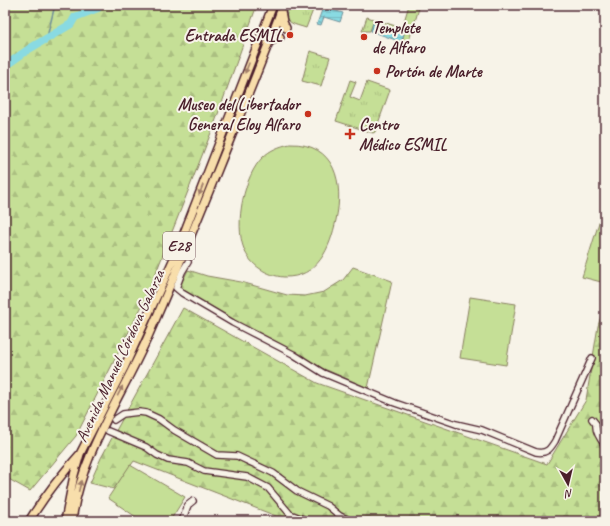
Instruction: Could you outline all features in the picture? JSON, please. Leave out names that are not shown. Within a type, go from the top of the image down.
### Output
[{"type":"main road","name":"Avenida Manuel Córdova Galarza","points":[[65,521],[74,475],[80,454],[124,368],[175,256],[273,5]]},
{"type":"main road","name":"Avenida Manuel Córdova Galarza","points":[[72,521],[81,479],[91,452],[106,418],[149,334],[210,191],[282,8]]},
{"type":"main road","points":[[282,8],[283,22],[286,28]]},
{"type":"main road","points":[[268,44],[280,37]]},
{"type":"main road","points":[[29,521],[44,497],[65,470],[80,454]]},
{"type":"street","points":[[188,262],[182,272],[176,288],[182,293],[233,323],[293,354],[323,373],[394,403],[456,424],[482,430],[536,452],[545,452],[549,450],[555,441],[592,358]]},
{"type":"street","points":[[114,420],[123,414],[138,412],[146,413],[159,419],[174,430],[217,455],[237,456],[273,473],[297,491],[328,506],[340,516],[351,521]]},
{"type":"street","points":[[592,419],[596,424],[598,434],[605,445]]},
{"type":"street","points":[[108,431],[146,447],[157,455],[168,460],[188,463],[204,471],[247,477],[268,488],[290,514],[308,521]]},
{"type":"street","points":[[182,521],[188,505],[192,501]]},
{"type":"green space","points":[[5,5],[257,5],[214,125],[146,298],[76,436],[30,491],[5,477]]},
{"type":"green space","points":[[289,5],[315,5],[306,28],[294,24],[288,20],[286,17]]},
{"type":"green space","points":[[409,5],[420,5],[408,44],[402,42],[404,34],[373,23],[370,31],[362,31],[367,17],[402,28]]},
{"type":"green space","points":[[310,51],[330,57],[321,86],[302,81]]},
{"type":"green space","points":[[350,80],[356,82],[350,97],[360,101],[367,82],[390,90],[375,132],[373,133],[336,121]]},
{"type":"green space","points":[[290,144],[306,146],[318,150],[327,158],[333,168],[339,193],[336,220],[326,251],[314,267],[306,272],[296,276],[284,277],[265,272],[250,260],[244,249],[240,227],[246,187],[256,165],[269,152]]},
{"type":"green space","points":[[605,203],[605,283],[582,277]]},
{"type":"green space","points":[[353,267],[392,281],[368,388],[322,368],[287,348],[237,323],[179,288],[188,270],[207,276],[241,282],[287,295],[305,296],[324,292],[343,280]]},
{"type":"green space","points":[[470,297],[516,304],[506,365],[460,358]]},
{"type":"green space","points":[[605,303],[605,521],[289,521],[134,461],[114,489],[90,483],[101,458],[183,308],[317,383],[547,464],[586,400],[598,326]]},
{"type":"green space","points":[[130,465],[185,497],[170,521],[142,521],[108,498]]},
{"type":"water","points":[[323,7],[343,13],[340,22],[324,17],[321,25],[317,24]]},
{"type":"water","points":[[373,23],[404,34],[401,42],[371,31]]},
{"type":"waterway","points":[[47,37],[55,5]]},
{"type":"waterway","points":[[5,66],[29,49],[71,24],[75,17],[98,8],[101,5]]},
{"type":"place","name":"Entrada ESMIL","points":[[290,35]]},
{"type":"place","name":"Templete de Alfaro","points":[[364,37]]},
{"type":"place","name":"Portón de Marte","points":[[377,71]]},
{"type":"place","name":"Museo del Libertador General Eloy Alfaro","points":[[308,114]]},
{"type":"place","name":"Centro Médico ESMIL","points":[[350,134]]}]
